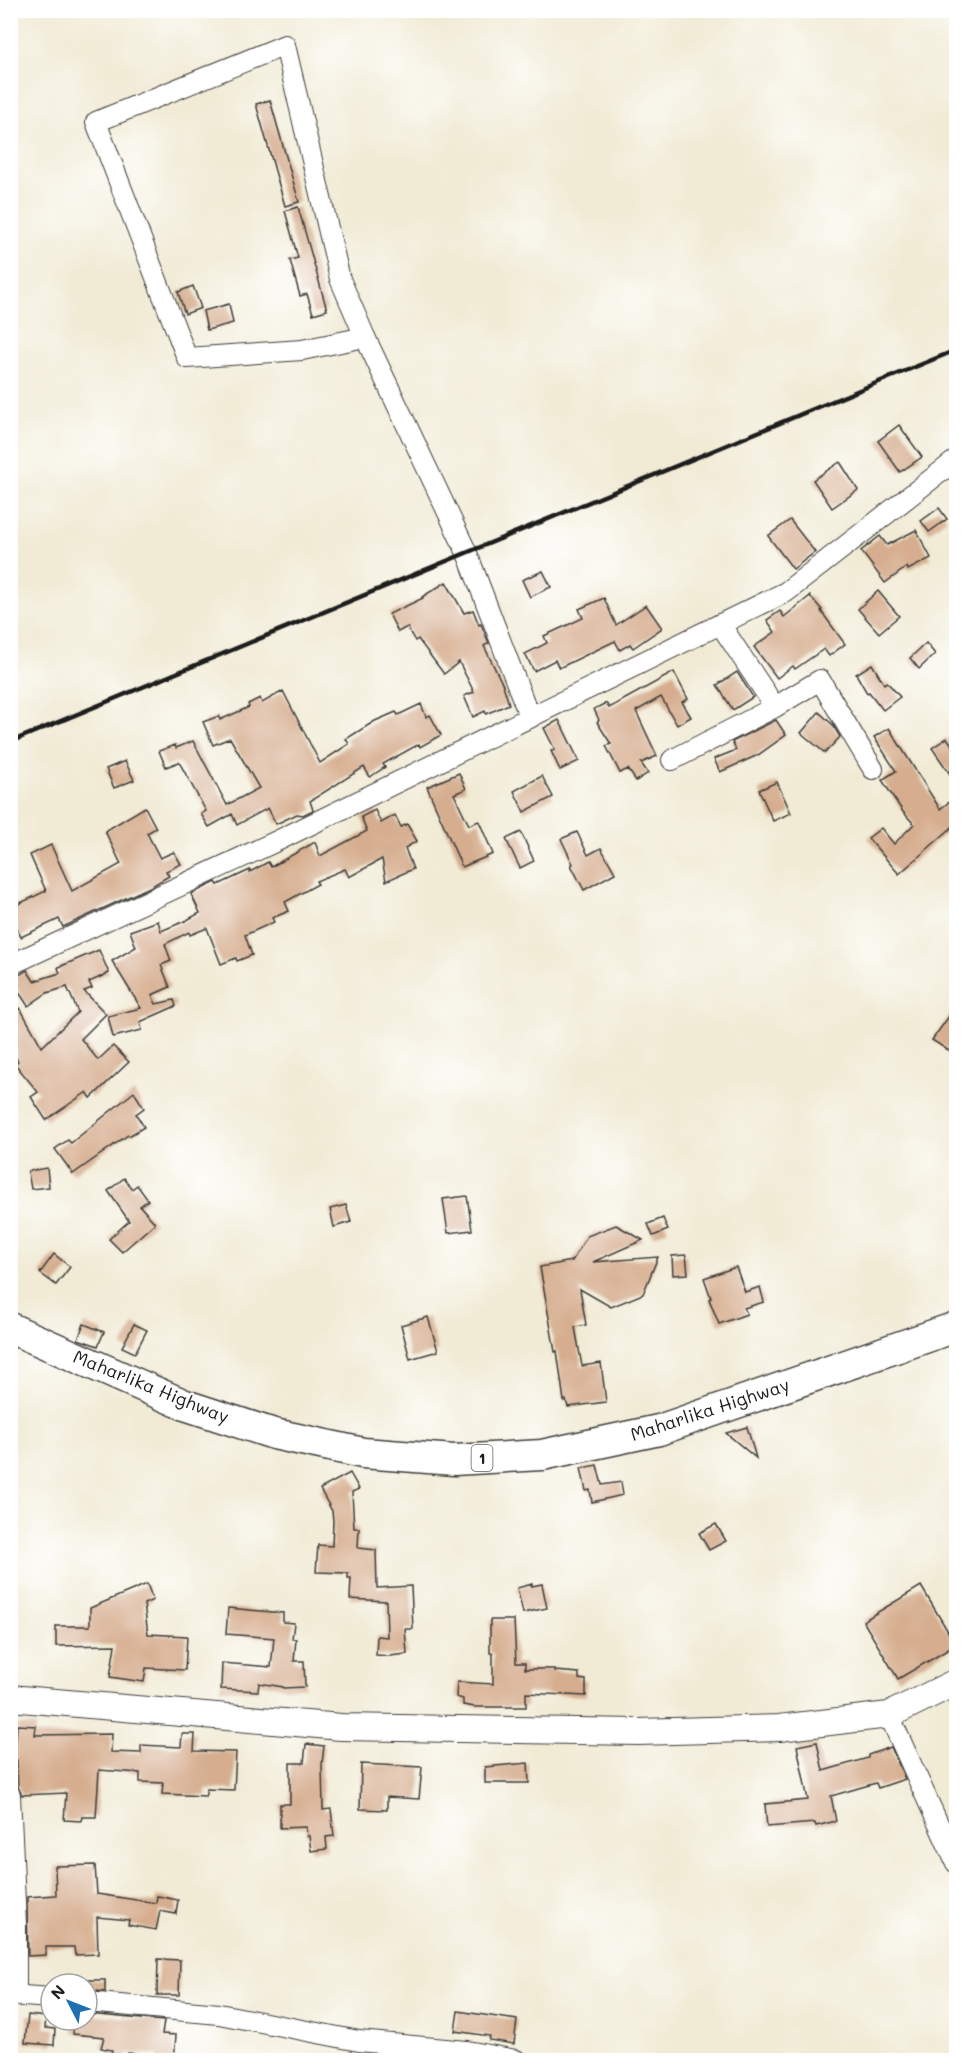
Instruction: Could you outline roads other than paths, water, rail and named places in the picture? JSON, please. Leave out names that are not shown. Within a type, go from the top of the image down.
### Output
[{"type":"highway","name":"Maharlika Highway","points":[[10,1328],[185,1405],[274,1434],[363,1453],[454,1460],[542,1455],[659,1430],[957,1328]]},
{"type":"main road","points":[[10,1698],[341,1727],[639,1732],[779,1728],[889,1715],[957,1682]]},
{"type":"street","points":[[365,337],[302,350],[187,358],[96,122],[285,45],[340,279],[467,553],[530,717]]},
{"type":"street","points":[[10,965],[279,840],[786,592],[957,460]]},
{"type":"street","points":[[720,624],[775,707]]},
{"type":"street","points":[[672,760],[775,707],[820,680],[873,769]]},
{"type":"street","points":[[889,1715],[957,1863]]},
{"type":"street","points":[[10,1795],[16,1924],[13,1995],[39,1997]]},
{"type":"street","points":[[99,2002],[219,2014],[359,2041],[467,2051],[516,2061]]},
{"type":"railway","points":[[10,742],[956,350]]}]
